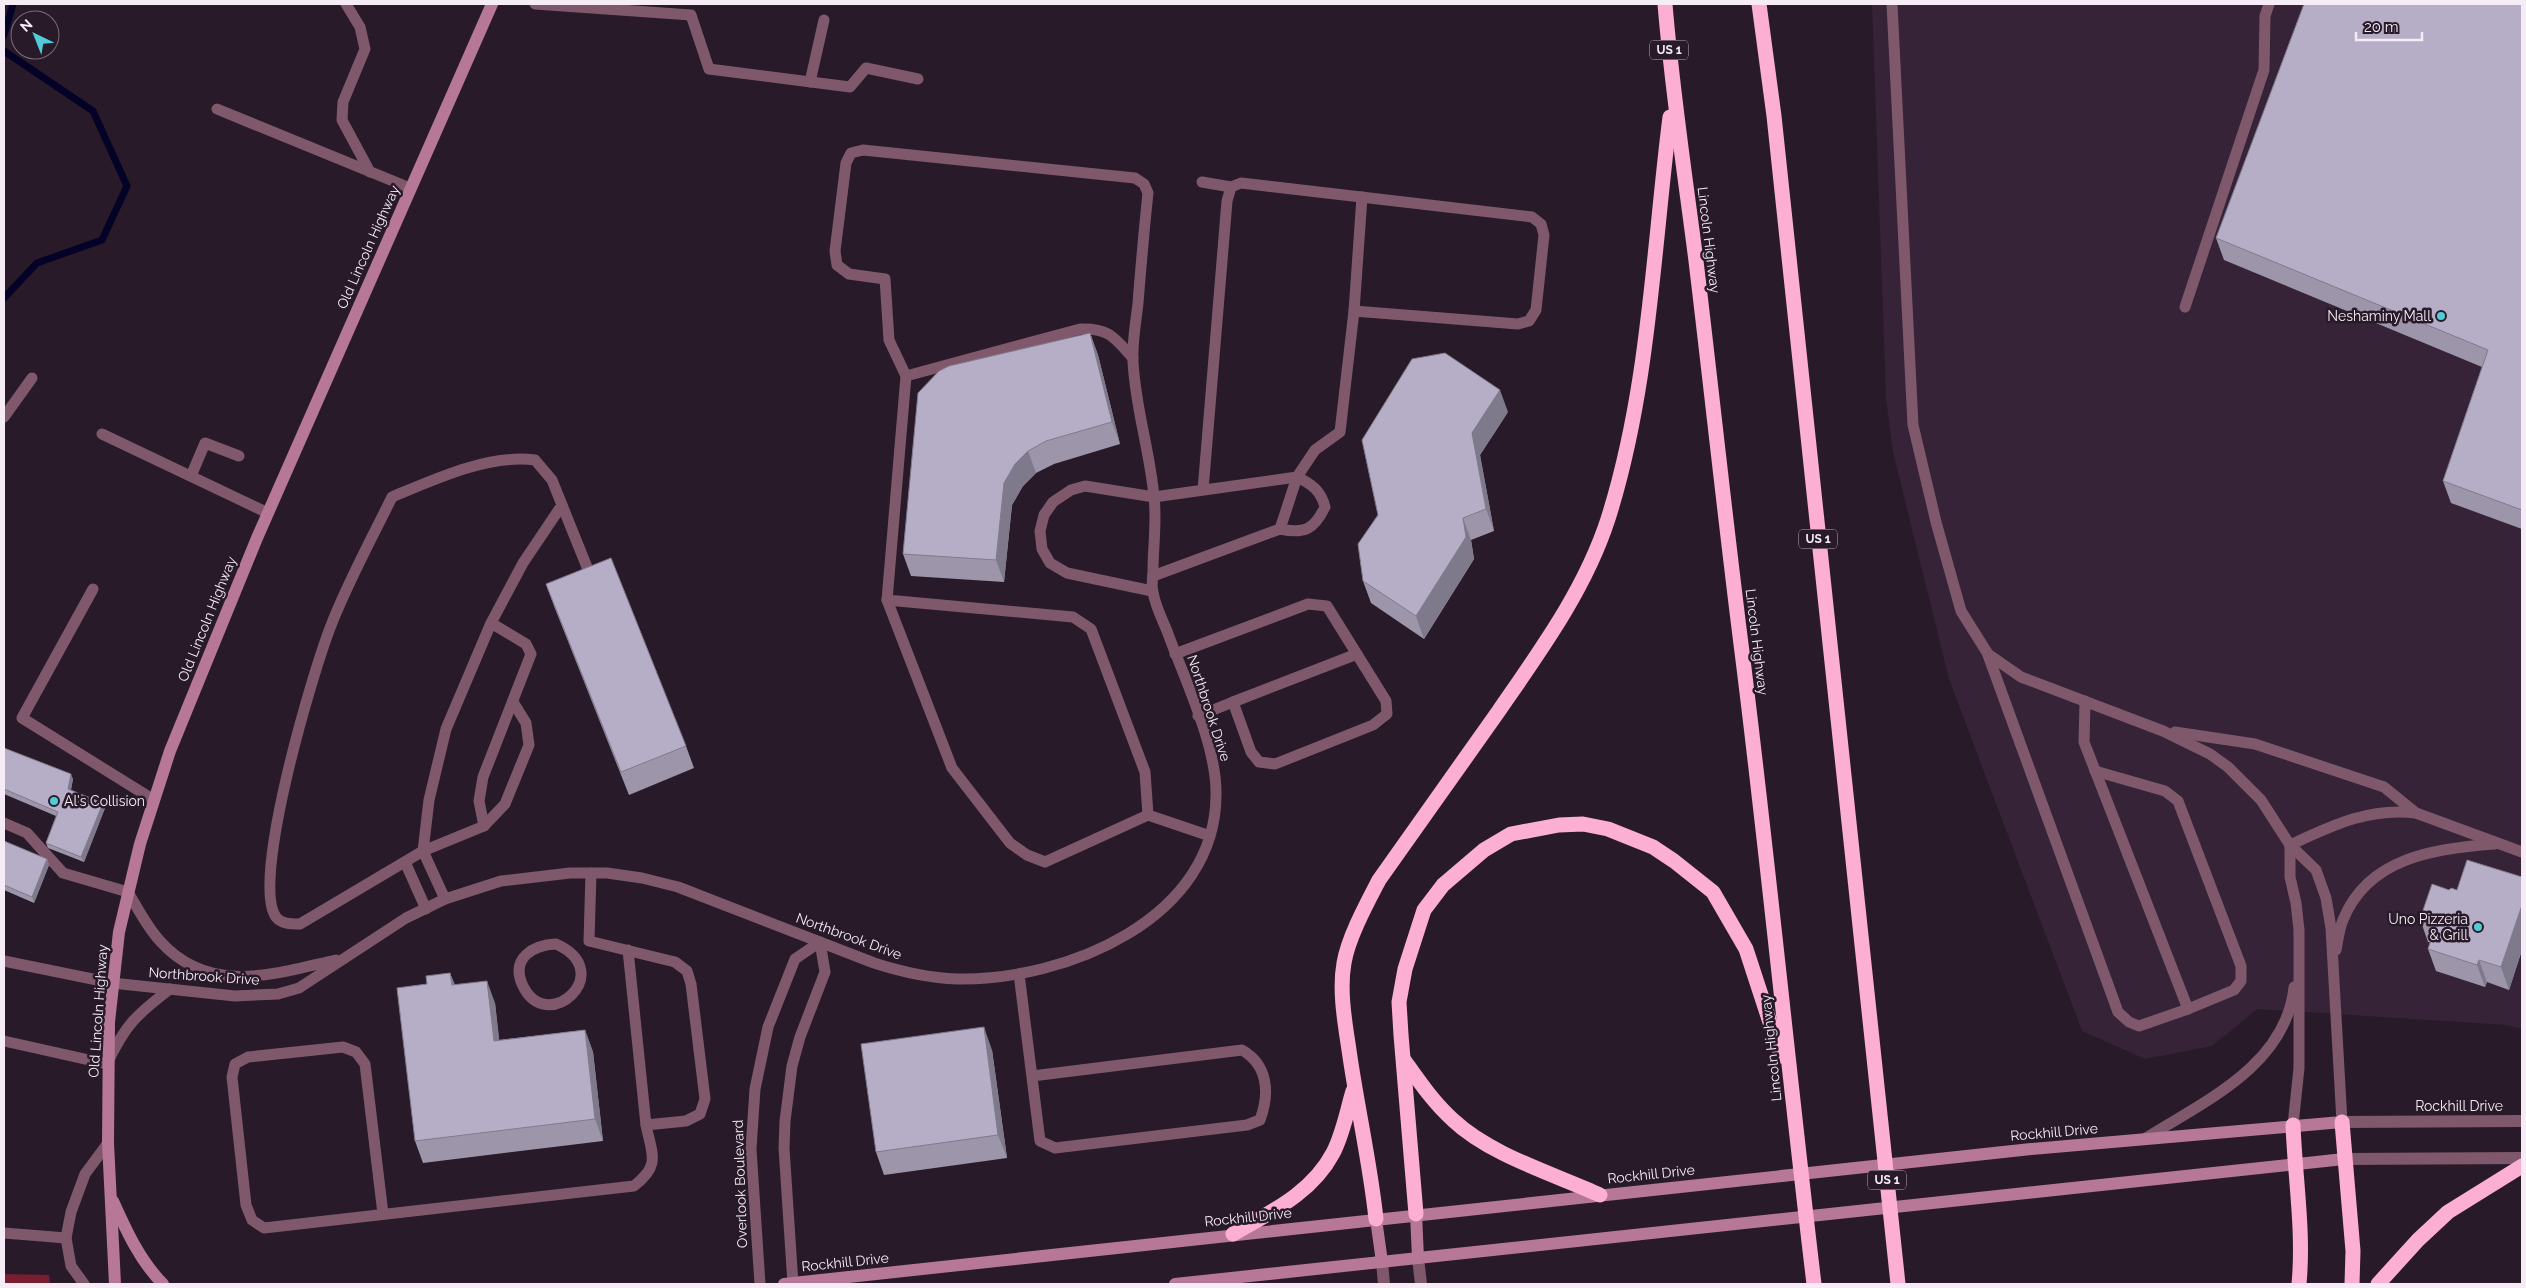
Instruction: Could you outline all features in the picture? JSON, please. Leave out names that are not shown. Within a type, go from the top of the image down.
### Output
[{"type":"highway","name":"Lincoln Highway","points":[[1665,4],[1673,96],[1696,263],[1714,433],[1769,874],[1790,1083],[1814,1284]]},
{"type":"highway","name":"US 1","points":[[1759,4],[1774,116],[1898,1284]]},
{"type":"highway","points":[[1376,1219],[1370,1169],[1354,1087],[1343,1005],[1344,963],[1361,914],[1379,880],[1551,636],[1581,581],[1608,520],[1634,410],[1646,328],[1673,96]]},
{"type":"highway","points":[[1416,1214],[1399,1002],[1405,969],[1424,910],[1438,891],[1464,866],[1511,834],[1559,825],[1582,824],[1608,829],[1653,848],[1674,860],[1713,892],[1746,949],[1790,1083]]},
{"type":"highway","points":[[1404,1059],[1431,1098],[1454,1121],[1474,1136],[1511,1156],[1600,1195]]},
{"type":"highway","points":[[1233,1234],[1286,1202],[1318,1175],[1340,1138],[1354,1087]]},
{"type":"highway","points":[[2342,1122],[2353,1251],[2352,1284]]},
{"type":"highway","points":[[2293,1124],[2294,1164],[2302,1252],[2299,1284]]},
{"type":"highway","points":[[2378,1284],[2418,1240],[2448,1212],[2522,1166]]},
{"type":"main road","name":"Old Lincoln Highway","points":[[115,1284],[108,1142],[108,1064],[112,983],[119,932],[128,892],[154,800],[194,692],[268,512],[492,4]]},
{"type":"main road","name":"Rockhill Drive","points":[[790,1284],[1416,1214],[2146,1138],[2293,1124],[2342,1122]]},
{"type":"main road","points":[[1175,1284],[2344,1159]]},
{"type":"main road","points":[[110,1194],[127,1233],[143,1259],[163,1284]]},
{"type":"main road","points":[[1416,1214],[1418,1258]]},
{"type":"main road","points":[[1376,1219],[1382,1262]]},
{"type":"street","name":"Rockhill Drive","points":[[2342,1122],[2522,1122]]},
{"type":"street","points":[[2344,1159],[2522,1158]]},
{"type":"street","points":[[1418,1258],[1420,1284]]},
{"type":"street","points":[[1382,1262],[1384,1284]]},
{"type":"lane","points":[[346,4],[360,27],[365,49],[343,102],[342,120],[370,172]]},
{"type":"lane","points":[[535,4],[691,15],[708,69],[850,87],[866,68],[918,79]]},
{"type":"lane","points":[[1892,4],[1913,425],[1936,522],[1962,611],[1988,654],[2118,1012],[2129,1022],[2139,1026],[2234,990],[2241,981],[2241,966],[2178,801],[2165,791],[2095,771]]},
{"type":"lane","points":[[2185,307],[2264,70],[2265,16],[2269,4]]},
{"type":"lane","points":[[810,82],[824,20]]},
{"type":"lane","points":[[217,109],[410,188]]},
{"type":"lane","points":[[1153,576],[1280,528],[1296,532],[1307,529],[1319,520],[1325,507],[1322,496],[1311,484],[1298,477],[1154,497],[1085,486],[1071,490],[1053,502],[1044,515],[1040,531],[1042,549],[1050,563],[1067,573],[1152,591],[1154,497],[1136,397],[1132,358],[1148,193],[1144,184],[1135,178],[863,150],[851,153],[846,163],[835,251],[837,265],[849,274],[885,279],[889,340],[906,376],[887,600],[952,768],[1010,843],[1026,855],[1045,862],[1148,815],[1210,836]]},
{"type":"lane","points":[[1202,182],[1231,187],[1241,183],[1532,217],[1541,224],[1544,235],[1536,310],[1530,320],[1518,324],[1354,311]]},
{"type":"lane","points":[[1203,490],[1227,201],[1231,187]]},
{"type":"lane","points":[[1280,528],[1298,477],[1315,450],[1340,432],[1354,311],[1362,197]]},
{"type":"lane","points":[[906,376],[1080,329],[1097,328],[1110,334],[1132,358]]},
{"type":"lane","points":[[4,417],[32,378]]},
{"type":"lane","points":[[102,434],[268,512]]},
{"type":"lane","points":[[191,476],[205,443],[239,456]]},
{"type":"lane","points":[[513,702],[526,723],[529,745],[505,804],[484,826],[422,851],[300,924],[286,924],[276,918],[270,903],[273,846],[291,759],[332,624],[392,497],[448,473],[518,458],[536,460],[552,480],[593,583]]},
{"type":"lane","points":[[446,899],[422,851],[429,800],[446,729],[491,622],[523,563],[562,505]]},
{"type":"lane","points":[[93,589],[22,718],[154,800]]},
{"type":"lane","name":"Northbrook Drive","points":[[4,961],[112,983],[235,996],[278,994],[299,988],[343,958],[446,899],[501,881],[536,875],[592,873],[642,878],[678,887],[874,964],[929,977],[959,979],[1019,974],[1086,954],[1117,940],[1148,921],[1173,900],[1185,886],[1204,855],[1210,836],[1216,792],[1208,745],[1152,591]]},
{"type":"lane","points":[[887,600],[1073,617],[1091,629],[1145,772],[1148,815]]},
{"type":"lane","points":[[1175,654],[1308,604],[1327,606],[1386,701],[1387,714],[1373,725],[1275,764],[1259,762],[1252,752],[1233,702]]},
{"type":"lane","points":[[484,826],[479,801],[483,777],[531,654],[526,644],[491,622]]},
{"type":"lane","points":[[1198,716],[1357,654]]},
{"type":"lane","points":[[1988,654],[2021,677],[2163,731],[2210,754],[2228,767],[2261,800],[2290,845],[2316,870],[2326,898],[2331,928],[2342,1122]]},
{"type":"lane","points":[[2085,701],[2084,742],[2188,1009]]},
{"type":"lane","points":[[2163,731],[2255,744],[2384,788],[2416,813]]},
{"type":"lane","points":[[2290,845],[2348,819],[2364,814],[2400,811],[2416,813],[2522,852]]},
{"type":"lane","points":[[4,823],[27,833],[62,873],[128,892]]},
{"type":"lane","points":[[2333,961],[2342,921],[2349,908],[2367,885],[2383,872],[2402,861],[2423,853],[2449,847],[2500,844]]},
{"type":"lane","points":[[2290,845],[2290,877],[2296,903],[2299,930],[2299,1068],[2293,1124]]},
{"type":"lane","points":[[405,862],[426,909]]},
{"type":"lane","points":[[589,941],[592,873]]},
{"type":"lane","name":"Northbrook Drive","points":[[128,892],[159,940],[171,953],[199,970],[214,974],[256,976],[274,974],[343,958]]},
{"type":"lane","points":[[2146,1138],[2235,1082],[2254,1066],[2274,1041],[2284,1026],[2293,995],[2299,930]]},
{"type":"lane","points":[[568,949],[578,959],[580,975],[577,990],[566,1002],[555,1005],[544,1003],[534,998],[523,986],[518,972],[523,958],[540,945],[556,944],[568,949],[589,941],[675,962],[686,972],[691,984],[705,1098],[700,1114],[686,1120],[646,1125]]},
{"type":"lane","points":[[790,1284],[784,1148],[785,1121],[792,1066],[800,1037],[825,972],[820,942]]},
{"type":"lane","name":"Overlook Boulevard","points":[[760,1284],[751,1149],[754,1090],[768,1027],[795,959],[820,942]]},
{"type":"lane","points":[[382,1214],[364,1064],[356,1052],[344,1047],[248,1057],[234,1064],[232,1077],[244,1195],[252,1220],[264,1228],[634,1186],[647,1176],[653,1164],[646,1125],[628,950]]},
{"type":"lane","points":[[1019,974],[1040,1141],[1055,1148],[1247,1125],[1260,1120],[1266,1104],[1262,1068],[1254,1056],[1242,1050],[1032,1076]]},
{"type":"lane","points":[[4,1041],[108,1064],[120,1036],[133,1019],[170,989]]},
{"type":"lane","points":[[84,1284],[71,1266],[66,1238],[72,1212],[85,1174],[108,1142]]},
{"type":"lane","points":[[4,1233],[66,1238]]},
{"type":"shaded area","points":[[1872,4],[2522,4],[2522,1029],[2506,1025],[2257,1009],[2212,1046],[2145,1059],[2082,1031],[1949,679],[1893,452],[1886,398]]},
{"type":"shaded area","points":[[4,1274],[49,1275],[50,1284],[4,1284]]},
{"type":"building","name":"Neshaminy Mall","points":[[2304,4],[2522,4],[2522,510],[2443,481],[2488,350],[2216,238]]},
{"type":"building","points":[[1090,333],[1112,422],[1046,441],[1028,451],[1015,464],[1004,483],[996,560],[903,554],[918,393],[939,371],[949,366]]},
{"type":"building","points":[[1445,353],[1500,390],[1472,433],[1486,509],[1463,518],[1466,537],[1416,616],[1363,581],[1358,544],[1378,515],[1362,440],[1412,359]]},
{"type":"building","points":[[611,558],[686,746],[621,772],[546,584]]},
{"type":"building","name":"Al's Collision","points":[[4,748],[71,774],[68,789],[103,803],[81,857],[46,843],[58,812],[4,789]]},
{"type":"building","points":[[4,841],[47,859],[32,897],[4,885]]},
{"type":"building","name":"Uno Pizzeria & Grill","points":[[2467,860],[2522,877],[2522,905],[2501,967],[2479,960],[2477,965],[2428,949],[2436,925],[2420,919],[2432,884],[2449,890],[2451,888],[2457,890]]},
{"type":"building","points":[[450,973],[452,985],[487,981],[494,1041],[585,1030],[595,1119],[415,1141],[397,988],[427,984],[426,976]]},
{"type":"building","points":[[984,1027],[998,1135],[876,1152],[861,1044]]},
{"type":"waterway","points":[[4,35],[13,4]]},
{"type":"waterway","points":[[4,51],[93,111],[127,186],[102,240],[37,263],[4,298]]},
{"type":"place","name":"Neshaminy Mall","points":[[2441,316]]},
{"type":"place","name":"Al's Collision","points":[[54,801]]},
{"type":"place","name":"Uno Pizzeria & Grill","points":[[2478,927]]}]
